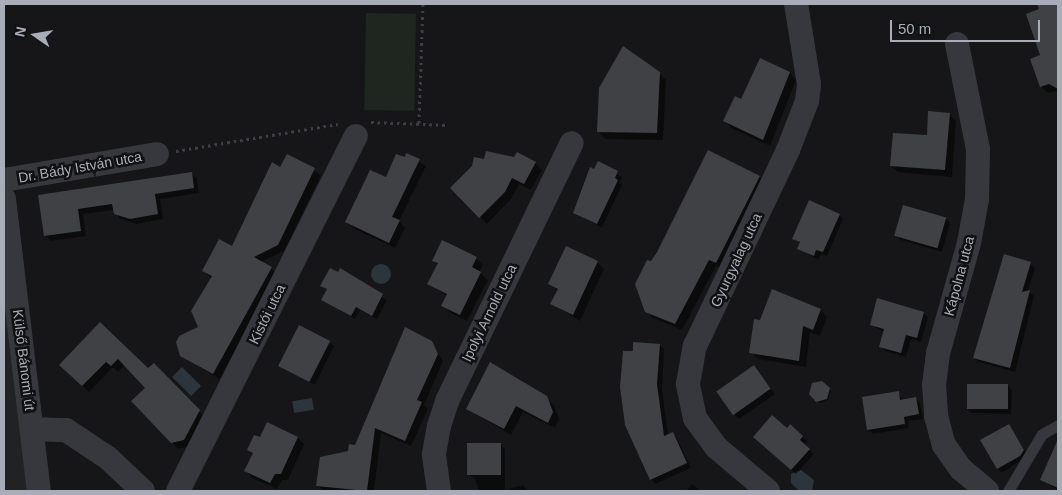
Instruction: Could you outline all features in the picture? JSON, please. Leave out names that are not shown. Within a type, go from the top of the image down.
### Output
[{"type":"street","name":"Gyurgyalag utca","points":[[768,491],[716,447],[696,418],[688,384],[695,346],[788,150],[807,101],[809,84],[796,4]]},
{"type":"street","name":"Kápolna utca","points":[[957,44],[978,149],[977,198],[969,243],[938,353],[934,384],[936,416],[944,444],[961,469],[987,491]]},
{"type":"street","name":"Kistói utca","points":[[178,491],[356,127]]},
{"type":"street","name":"Ipolyi Arnold utca","points":[[439,491],[434,454],[439,426],[448,399],[572,143]]},
{"type":"street","name":"Dr. Bády István utca","points":[[4,180],[157,154]]},
{"type":"street","name":"Külső Bánomi út","points":[[4,199],[39,491]]},
{"type":"street","points":[[32,429],[66,430],[108,458],[143,491]]},
{"type":"lane","points":[[1008,491],[1042,434],[1058,425]]},
{"type":"path","points":[[419,124],[423,4]]},
{"type":"path","points":[[157,154],[356,127],[419,124],[448,125]]},
{"type":"shaded area","points":[[366,13],[416,14],[414,111],[364,110]]},
{"type":"shaded area","points":[[377,264],[385,264],[391,270],[391,278],[385,284],[377,284],[371,278],[371,270]]},
{"type":"shaded area","points":[[4,270],[33,491],[4,491]]},
{"type":"shaded area","points":[[182,367],[201,386],[191,396],[172,377]]},
{"type":"shaded area","points":[[312,398],[314,410],[294,413],[292,401]]},
{"type":"shaded area","points":[[801,470],[814,480],[812,491],[799,491],[791,483],[791,474]]},
{"type":"building","points":[[1037,4],[1058,4],[1058,89],[1049,84],[1040,87],[1030,59],[1040,55],[1026,14],[1039,9]]},
{"type":"building","points":[[623,46],[660,72],[657,133],[597,132],[599,88]]},
{"type":"building","points":[[760,58],[790,72],[763,140],[723,121],[735,96],[741,99]]},
{"type":"building","points":[[928,111],[950,113],[945,170],[890,166],[893,133],[927,135]]},
{"type":"building","points":[[708,150],[760,176],[716,263],[709,260],[675,324],[645,312],[635,284],[647,260],[651,261],[657,252]]},
{"type":"building","points":[[486,151],[514,157],[517,152],[536,162],[524,184],[512,178],[505,192],[479,218],[450,188],[472,166],[474,157],[484,159]]},
{"type":"building","points":[[406,153],[420,159],[392,217],[400,220],[389,243],[345,222],[370,170],[386,177],[396,154],[405,157]]},
{"type":"building","points":[[287,154],[315,168],[278,245],[254,257],[272,267],[213,374],[180,356],[176,342],[179,336],[198,327],[191,311],[212,276],[202,271],[219,239],[232,246],[272,162],[280,167]]},
{"type":"building","points":[[598,161],[618,171],[615,178],[618,180],[597,224],[573,213],[590,167],[594,169]]},
{"type":"building","points":[[192,172],[194,188],[155,194],[158,214],[130,219],[114,214],[112,204],[78,209],[81,231],[44,236],[38,195]]},
{"type":"building","points":[[809,200],[840,214],[823,252],[816,250],[814,256],[797,249],[800,242],[792,239]]},
{"type":"building","points":[[903,205],[946,217],[937,248],[894,236]]},
{"type":"building","points":[[442,240],[477,257],[472,267],[481,272],[460,315],[441,306],[447,294],[427,284],[438,263],[432,261]]},
{"type":"building","points":[[566,246],[598,261],[573,315],[550,304],[558,289],[548,284]]},
{"type":"building","points":[[1004,254],[1031,262],[1022,292],[1030,290],[1010,368],[973,358]]},
{"type":"building","points":[[330,268],[338,272],[340,268],[383,294],[372,316],[356,307],[351,316],[321,300],[327,289],[320,286]]},
{"type":"building","points":[[772,289],[821,309],[813,330],[803,326],[799,361],[749,353],[754,319],[760,320]]},
{"type":"building","points":[[877,298],[924,312],[917,338],[906,335],[901,353],[879,347],[884,329],[870,325]]},
{"type":"building","points":[[100,322],[148,368],[154,363],[200,410],[184,440],[171,443],[131,401],[145,388],[118,359],[111,366],[106,362],[82,386],[59,365]]},
{"type":"building","points":[[299,325],[330,341],[309,382],[278,366]]},
{"type":"building","points":[[405,327],[432,341],[438,354],[417,400],[422,402],[405,441],[375,428],[367,491],[316,486],[320,457],[348,451],[349,444],[355,445]]},
{"type":"building","points":[[633,342],[660,344],[657,384],[664,436],[673,432],[687,463],[650,480],[625,425],[620,387],[623,351],[633,351]]},
{"type":"building","points":[[490,362],[547,396],[553,412],[548,423],[516,406],[504,429],[466,409]]},
{"type":"building","points":[[754,365],[771,389],[733,415],[716,391]]},
{"type":"building","points":[[822,381],[830,388],[827,399],[816,402],[809,394],[812,383]]},
{"type":"building","points":[[967,384],[1008,384],[1008,409],[967,409]]},
{"type":"building","points":[[899,391],[900,400],[916,397],[919,414],[904,417],[905,424],[867,430],[862,397]]},
{"type":"building","points":[[772,415],[787,428],[790,424],[803,436],[800,440],[810,449],[791,470],[753,437]]},
{"type":"building","points":[[267,422],[298,437],[281,474],[275,474],[270,483],[244,471],[253,453],[247,450],[254,435],[260,437]]},
{"type":"building","points":[[1009,424],[1024,450],[1020,456],[997,469],[980,440]]},
{"type":"building","points":[[1058,439],[1058,488],[1040,480]]},
{"type":"building","points":[[467,443],[501,443],[501,475],[467,475]]}]
